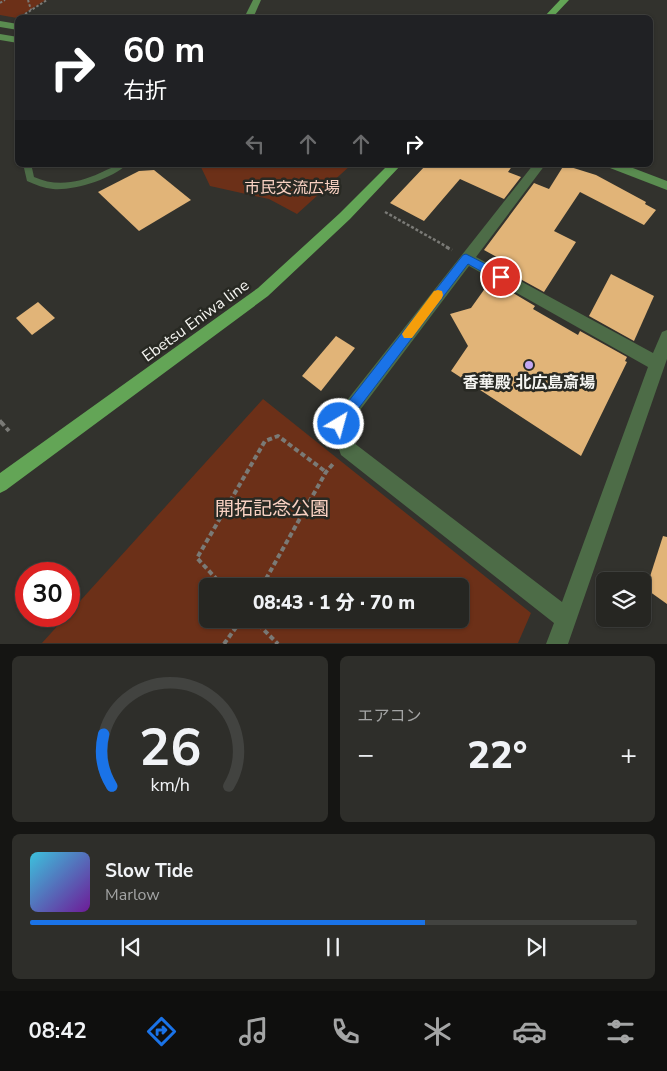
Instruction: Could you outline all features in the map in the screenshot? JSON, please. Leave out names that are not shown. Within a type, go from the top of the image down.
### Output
[{"type":"main road","points":[[550,15],[565,0]]},
{"type":"main road","name":"Ebetsu Eniwa line","points":[[0,484],[263,292],[345,216],[393,167]]},
{"type":"street","points":[[250,15],[257,0]]},
{"type":"street","points":[[0,24],[15,26]]},
{"type":"street","points":[[0,37],[15,40]]},
{"type":"street","points":[[537,167],[339,424],[346,449],[566,618]]},
{"type":"street","points":[[619,167],[667,186]]},
{"type":"street","points":[[466,258],[656,363]]},
{"type":"street","points":[[557,644],[656,363],[667,337]]},
{"type":"lane","points":[[29,167],[30,178],[39,184],[55,186],[79,184],[118,167]]},
{"type":"lane","points":[[103,175],[108,167]]},
{"type":"path","points":[[0,3],[5,0]]},
{"type":"path","points":[[28,0],[31,10]]},
{"type":"path","points":[[23,15],[47,0]]},
{"type":"path","points":[[385,212],[466,258]]},
{"type":"path","points":[[0,420],[9,432]]},
{"type":"path","points":[[216,578],[197,558],[265,442],[278,436],[326,472]]},
{"type":"path","points":[[266,578],[326,472],[346,449]]},
{"type":"path","points":[[224,644],[236,628]]},
{"type":"path","points":[[262,628],[278,644]]},
{"type":"green space","points":[[0,0],[46,0],[22,15],[15,15],[15,18],[0,15]]},
{"type":"green space","name":"市民交流広場","points":[[201,167],[349,167],[297,214],[269,199],[210,186]]},
{"type":"green space","name":"開拓記念公園","points":[[263,399],[531,613],[518,643],[42,643],[56,627],[80,627],[80,601]]},
{"type":"building","points":[[424,167],[512,167],[508,172],[521,177],[504,199],[460,179],[424,221],[390,203]]},
{"type":"building","points":[[563,167],[570,167],[596,175],[646,202],[645,204],[656,210],[644,225],[580,192],[554,231],[576,242],[544,292],[500,268],[504,261],[484,250],[534,183],[549,189]]},
{"type":"building","points":[[154,170],[191,200],[139,231],[98,192],[139,171]]},
{"type":"building","points":[[611,274],[654,296],[634,341],[589,316]]},
{"type":"building","points":[[491,280],[535,306],[533,309],[578,335],[580,331],[627,357],[625,361],[627,362],[581,456],[451,371],[468,346],[450,314],[471,308]]},
{"type":"building","points":[[38,302],[55,318],[32,335],[16,318]]},
{"type":"building","points":[[336,336],[355,348],[321,391],[302,376]]},
{"type":"building","points":[[663,536],[667,537],[667,604],[651,593],[651,573]]},
{"type":"slow traffic","points":[[408,334],[438,295]]},
{"type":"place","name":"香華殿 北広島斎場","points":[[529,365]]},
{"type":"route","points":[[339,424],[466,258],[501,277]]}]
